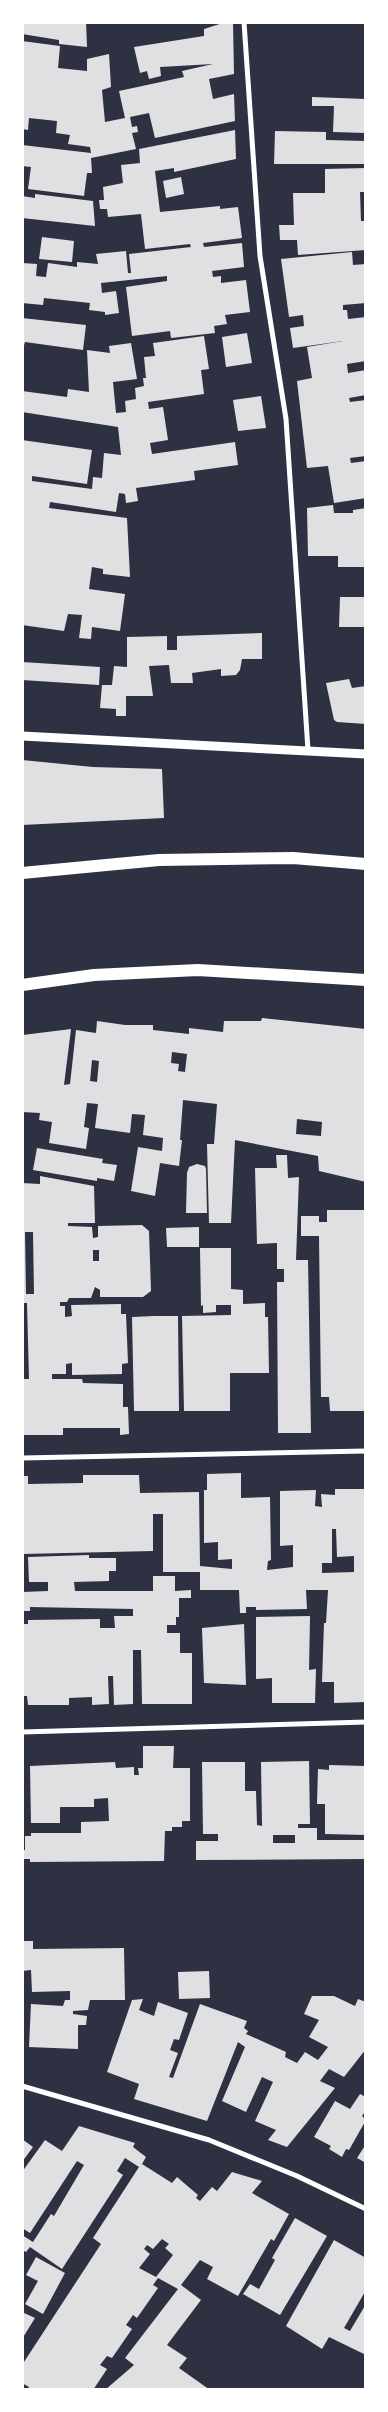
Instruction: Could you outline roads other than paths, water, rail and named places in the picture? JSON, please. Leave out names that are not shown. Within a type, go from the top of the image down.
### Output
[{"type":"main road","points":[[22,873],[158,860],[293,858],[366,864]]},
{"type":"main road","points":[[22,985],[94,975],[198,970],[366,980]]},
{"type":"street","points":[[244,22],[260,256],[286,419],[308,750]]},
{"type":"street","points":[[22,736],[366,754]]},
{"type":"street","points":[[22,1458],[366,1451]]},
{"type":"street","points":[[22,1732],[366,1722]]},
{"type":"street","points":[[22,2086],[209,2140],[297,2176],[366,2210]]}]
